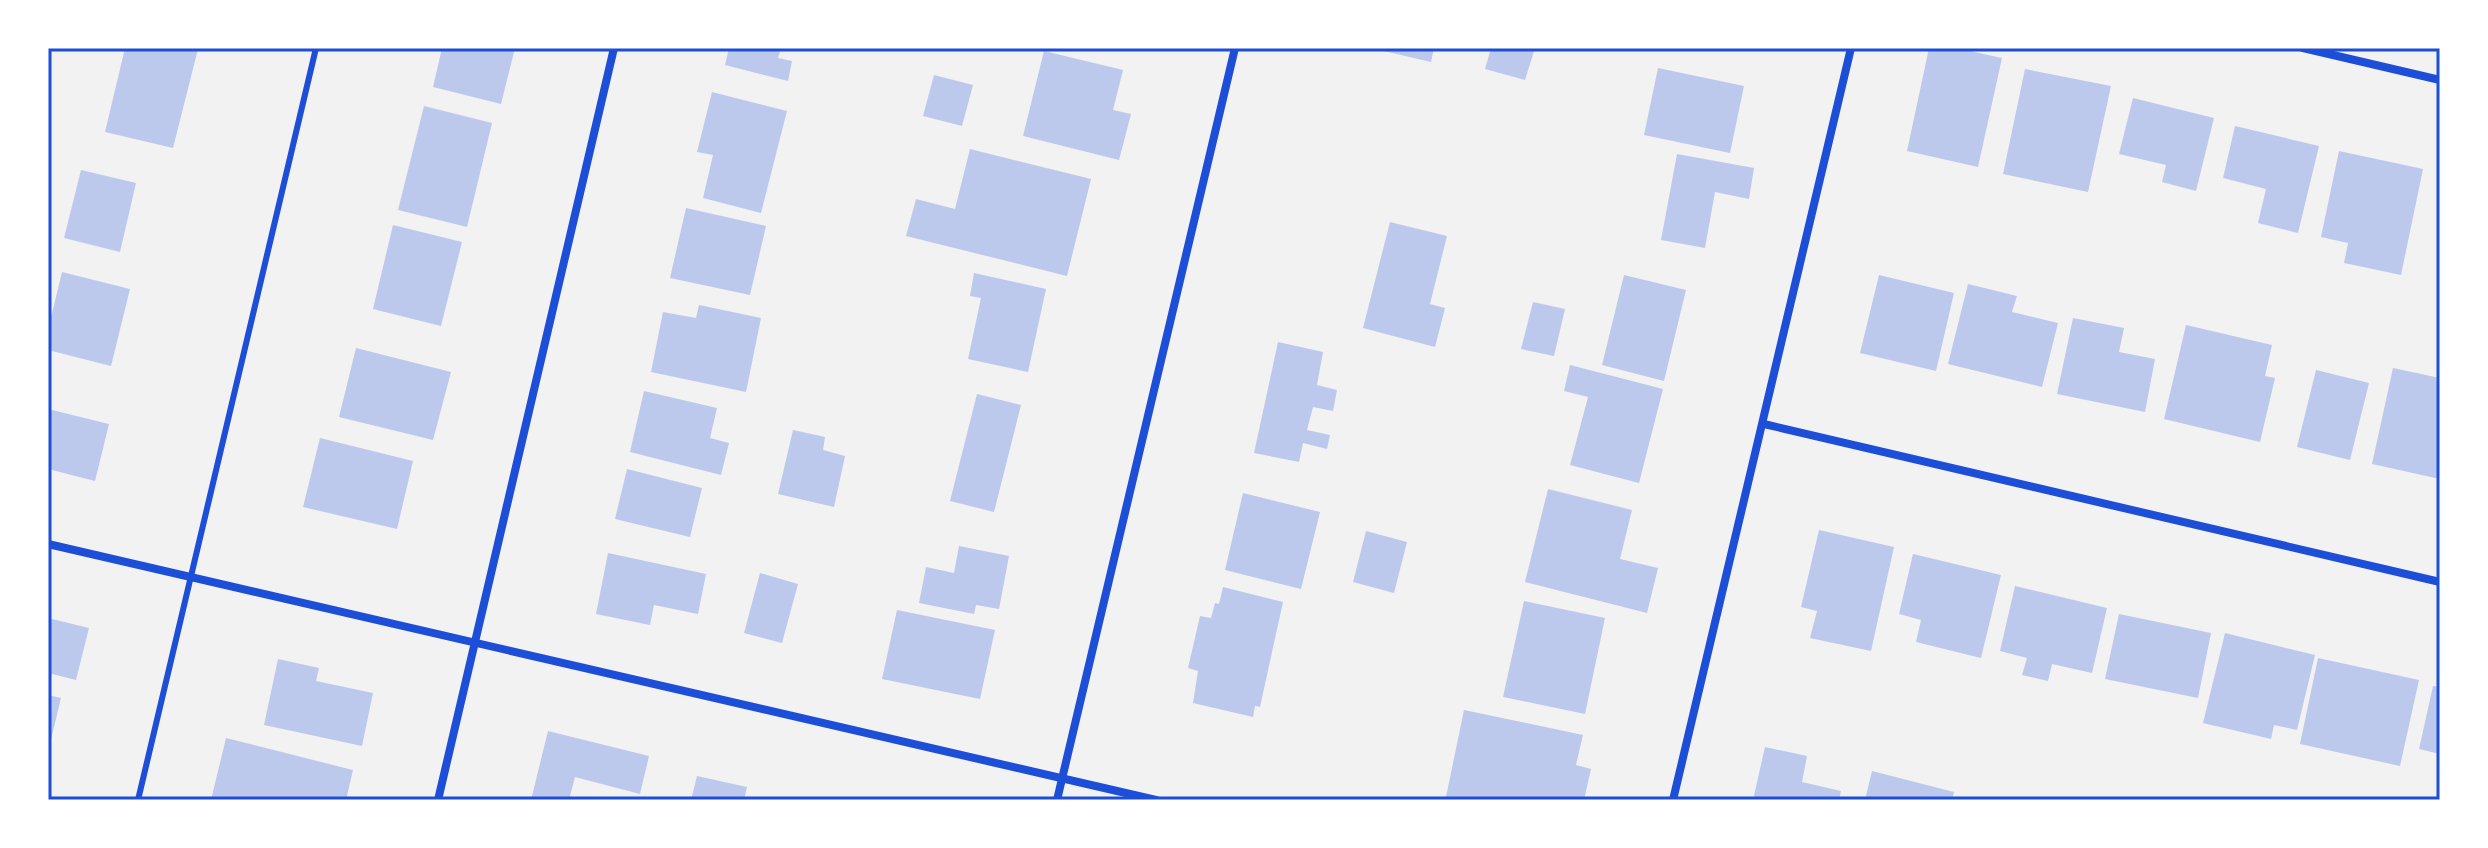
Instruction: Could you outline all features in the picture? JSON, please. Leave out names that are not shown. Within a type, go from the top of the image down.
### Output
[{"type":"street","points":[[438,800],[614,48]]},
{"type":"street","points":[[1057,800],[1235,48]]},
{"type":"street","points":[[1673,800],[1851,48]]},
{"type":"street","points":[[2303,48],[2440,80]]},
{"type":"street","points":[[1764,424],[2440,582]]},
{"type":"street","points":[[48,544],[1156,800]]},
{"type":"lane","points":[[138,800],[316,48]]},
{"type":"building","points":[[125,48],[198,49],[173,148],[105,132]]},
{"type":"building","points":[[442,48],[515,48],[501,104],[433,87]]},
{"type":"building","points":[[729,48],[781,48],[778,58],[792,61],[788,81],[725,65]]},
{"type":"building","points":[[1371,48],[1434,48],[1431,62]]},
{"type":"building","points":[[1491,48],[1535,48],[1525,80],[1485,69]]},
{"type":"building","points":[[1929,48],[1956,48],[2002,58],[1978,167],[1907,151]]},
{"type":"building","points":[[1044,51],[1123,70],[1113,110],[1131,114],[1119,160],[1023,136]]},
{"type":"building","points":[[1658,68],[1744,86],[1730,153],[1644,135]]},
{"type":"building","points":[[2025,69],[2111,86],[2088,192],[2003,174]]},
{"type":"building","points":[[934,75],[973,85],[962,126],[923,116]]},
{"type":"building","points":[[712,92],[787,111],[761,213],[703,198],[713,155],[697,152]]},
{"type":"building","points":[[2133,98],[2214,118],[2196,191],[2162,182],[2166,165],[2119,154]]},
{"type":"building","points":[[424,106],[492,123],[467,227],[398,210]]},
{"type":"building","points":[[2235,126],[2319,146],[2298,233],[2258,223],[2266,189],[2223,178]]},
{"type":"building","points":[[970,149],[1091,179],[1067,276],[906,236],[916,199],[955,209]]},
{"type":"building","points":[[2339,151],[2423,169],[2401,275],[2344,263],[2348,243],[2321,237]]},
{"type":"building","points":[[1677,154],[1754,168],[1749,199],[1715,192],[1705,248],[1661,240]]},
{"type":"building","points":[[81,170],[136,183],[120,252],[64,238]]},
{"type":"building","points":[[686,208],[766,226],[750,295],[670,278]]},
{"type":"building","points":[[1390,222],[1447,236],[1430,304],[1445,308],[1435,347],[1363,328]]},
{"type":"building","points":[[393,225],[462,242],[441,326],[373,309]]},
{"type":"building","points":[[62,272],[130,289],[111,366],[48,350],[48,330]]},
{"type":"building","points":[[974,273],[1046,289],[1028,372],[968,359],[981,298],[970,296]]},
{"type":"building","points":[[1624,275],[1686,290],[1664,381],[1602,365]]},
{"type":"building","points":[[1879,275],[1954,293],[1936,371],[1860,353]]},
{"type":"building","points":[[1968,284],[2017,296],[2012,312],[2058,323],[2042,387],[1948,364]]},
{"type":"building","points":[[1533,302],[1565,309],[1554,356],[1521,349]]},
{"type":"building","points":[[699,305],[761,318],[746,392],[651,372],[663,312],[696,318]]},
{"type":"building","points":[[2073,318],[2124,328],[2119,352],[2155,359],[2145,412],[2057,394]]},
{"type":"building","points":[[2186,325],[2272,345],[2265,376],[2275,378],[2260,442],[2164,419]]},
{"type":"building","points":[[1278,342],[1323,352],[1317,385],[1337,390],[1333,411],[1313,407],[1307,430],[1330,435],[1327,449],[1303,443],[1299,462],[1254,453]]},
{"type":"building","points":[[356,348],[451,372],[433,440],[339,417]]},
{"type":"building","points":[[1570,365],[1663,389],[1639,483],[1570,465],[1588,397],[1564,391]]},
{"type":"building","points":[[2393,368],[2440,378],[2440,479],[2372,464]]},
{"type":"building","points":[[2316,370],[2369,383],[2350,460],[2297,447]]},
{"type":"building","points":[[644,391],[717,408],[710,438],[729,443],[721,475],[630,452]]},
{"type":"building","points":[[977,394],[1021,405],[994,512],[950,501]]},
{"type":"building","points":[[48,409],[109,424],[95,481],[48,469]]},
{"type":"building","points":[[793,430],[825,437],[823,450],[845,456],[834,507],[778,494]]},
{"type":"building","points":[[320,438],[413,461],[397,529],[303,507]]},
{"type":"building","points":[[627,469],[702,488],[690,537],[615,519]]},
{"type":"building","points":[[1548,489],[1632,510],[1620,559],[1658,568],[1647,613],[1525,582]]},
{"type":"building","points":[[1243,493],[1320,512],[1301,589],[1225,570]]},
{"type":"building","points":[[1819,530],[1894,547],[1871,651],[1810,638],[1817,611],[1801,607]]},
{"type":"building","points":[[1366,531],[1407,542],[1394,593],[1353,582]]},
{"type":"building","points":[[959,546],[1009,556],[999,609],[976,605],[974,614],[919,603],[926,567],[954,573]]},
{"type":"building","points":[[608,553],[706,574],[698,614],[654,605],[650,625],[596,614]]},
{"type":"building","points":[[1913,554],[2001,575],[1981,658],[1916,642],[1921,620],[1899,614]]},
{"type":"building","points":[[760,573],[798,584],[782,643],[744,633]]},
{"type":"building","points":[[2015,586],[2107,608],[2092,673],[2052,664],[2048,681],[2022,675],[2027,658],[2000,651]]},
{"type":"building","points":[[1223,587],[1283,602],[1260,707],[1255,706],[1253,717],[1193,703],[1198,671],[1188,668],[1200,616],[1211,618],[1215,603],[1219,604]]},
{"type":"building","points":[[1524,601],[1605,618],[1585,714],[1503,697]]},
{"type":"building","points":[[897,610],[995,630],[980,699],[882,679]]},
{"type":"building","points":[[2119,614],[2211,633],[2198,698],[2105,679]]},
{"type":"building","points":[[48,618],[89,628],[76,680],[48,673]]},
{"type":"building","points":[[2225,633],[2315,655],[2297,730],[2274,725],[2271,739],[2203,723]]},
{"type":"building","points":[[2318,658],[2419,680],[2400,766],[2300,744]]},
{"type":"building","points":[[278,659],[319,668],[316,681],[373,693],[362,746],[264,725]]},
{"type":"building","points":[[2433,686],[2440,687],[2440,754],[2419,749]]},
{"type":"building","points":[[48,695],[61,698],[49,748],[48,748]]},
{"type":"building","points":[[1464,710],[1583,735],[1576,765],[1591,769],[1584,800],[1458,800],[1446,797]]},
{"type":"building","points":[[548,731],[649,756],[640,794],[575,777],[569,800],[531,800]]},
{"type":"building","points":[[226,738],[353,770],[346,800],[211,800]]},
{"type":"building","points":[[1765,747],[1807,756],[1802,782],[1841,791],[1839,800],[1753,800]]},
{"type":"building","points":[[1872,771],[1954,792],[1952,800],[1865,800]]},
{"type":"building","points":[[697,776],[747,787],[744,800],[691,800]]}]
